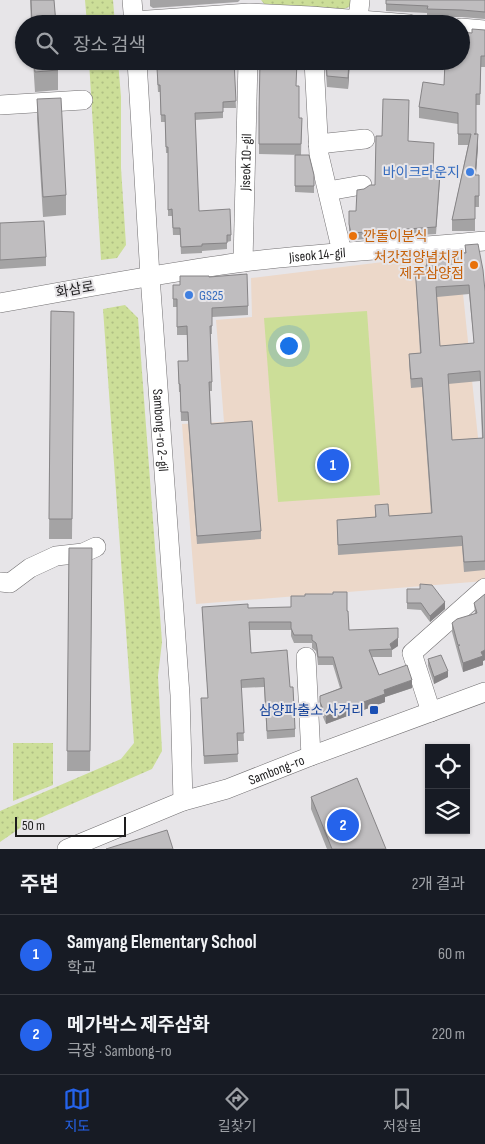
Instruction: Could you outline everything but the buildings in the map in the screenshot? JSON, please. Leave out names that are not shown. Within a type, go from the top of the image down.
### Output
[{"type":"street","points":[[132,0],[133,15]]},
{"type":"street","points":[[358,15],[360,0]]},
{"type":"street","points":[[214,15],[249,12],[272,15]]},
{"type":"street","points":[[470,29],[485,30]]},
{"type":"street","name":"Sambong-ro 2-gil","points":[[138,70],[150,276],[180,695],[183,800]]},
{"type":"street","name":"Jiseok 10-gil","points":[[244,262],[248,70]]},
{"type":"street","points":[[314,70],[319,155],[342,252]]},
{"type":"street","points":[[0,105],[83,100]]},
{"type":"street","points":[[318,144],[365,139]]},
{"type":"street","points":[[328,191],[362,185]]},
{"type":"street","name":"Jiseok 14-gil","points":[[150,276],[244,262],[485,241]]},
{"type":"street","name":"화삼로","points":[[0,303],[150,276]]},
{"type":"street","points":[[0,582],[10,583],[30,568],[56,556],[83,553],[96,547]]},
{"type":"street","points":[[432,712],[412,653],[485,588]]},
{"type":"street","points":[[306,657],[311,756]]},
{"type":"street","name":"Sambong-ro","points":[[67,849],[183,800],[227,789],[485,692]]},
{"type":"shaded area","points":[[459,255],[485,505],[485,581],[196,604],[182,424],[224,422],[216,320],[252,317],[251,278]]},
{"type":"green space","points":[[85,0],[113,0],[114,15],[86,15]]},
{"type":"green space","points":[[261,0],[355,0],[354,5],[341,10],[266,6]]},
{"type":"green space","points":[[90,70],[119,70],[121,97],[121,168],[126,245],[117,258],[101,260]]},
{"type":"green space","points":[[125,305],[138,318],[162,642],[158,676],[162,751],[152,769],[26,824],[0,842],[0,811],[121,759],[134,743],[103,309]]},
{"type":"green space","points":[[367,311],[380,495],[278,502],[264,318]]},
{"type":"green space","points":[[13,743],[53,743],[53,785],[13,801]]},
{"type":"place","name":"바이크라운지","points":[[470,172]]},
{"type":"place","name":"깐돌이분식","points":[[353,236]]},
{"type":"place","name":"처갓집양념치킨 제주삼양점","points":[[474,265]]},
{"type":"place","name":"GS25","points":[[189,295]]},
{"type":"place","name":"Samyang Elementary School","points":[[333,465]]},
{"type":"place","name":"삼양파출소 사거리","points":[[374,710]]},
{"type":"place","name":"메가박스 제주삼화","points":[[343,825]]}]
